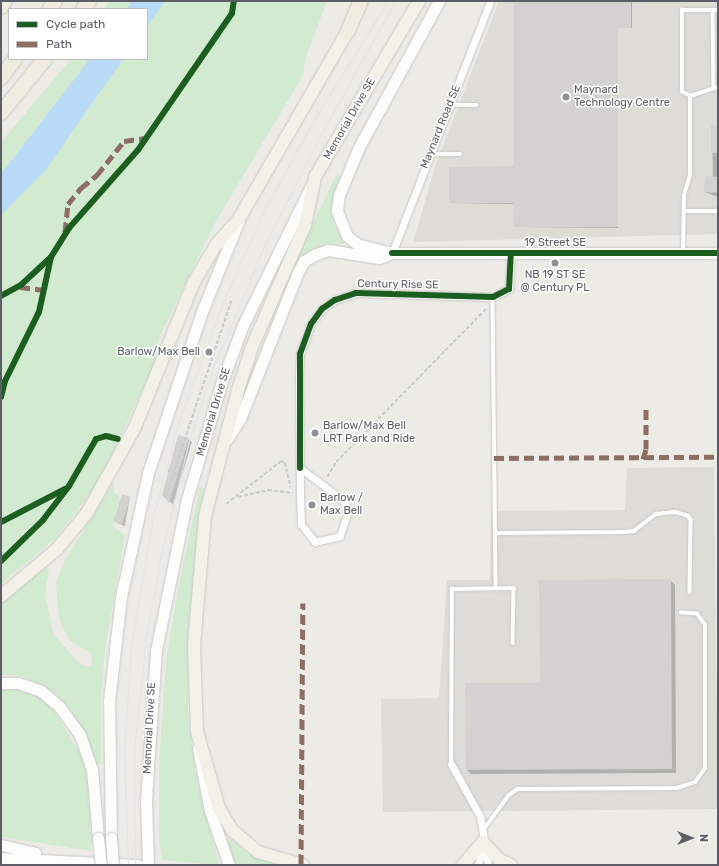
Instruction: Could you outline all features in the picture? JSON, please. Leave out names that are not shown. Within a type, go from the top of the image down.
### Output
[{"type":"highway","points":[[1,7],[5,1]]},
{"type":"highway","points":[[348,31],[361,1]]},
{"type":"highway","points":[[1,78],[14,60]]},
{"type":"highway","points":[[1,113],[33,75],[43,60]]},
{"type":"main road","points":[[113,865],[111,838],[109,701],[123,589],[148,473],[203,309],[240,217],[365,1]]},
{"type":"main road","name":"Memorial Drive SE","points":[[148,865],[147,842],[150,710],[156,650],[187,499],[222,381],[243,325],[281,242],[315,178],[419,1]]},
{"type":"main road","points":[[392,253],[357,244],[347,236],[336,211],[339,195],[360,147],[439,1]]},
{"type":"main road","points":[[229,865],[201,772],[197,732],[194,646],[205,516],[221,449],[252,347],[305,225],[315,178]]},
{"type":"main road","points":[[1,596],[57,549],[87,513],[135,427],[194,282],[216,245],[240,217]]},
{"type":"main road","points":[[221,449],[240,419],[304,261],[328,250],[365,258],[392,253]]},
{"type":"main road","name":"19 Street SE","points":[[392,253],[718,253]]},
{"type":"main road","points":[[1,683],[18,683],[40,690],[59,706],[80,735],[92,769],[101,865]]},
{"type":"main road","points":[[197,732],[219,808],[232,830],[258,852],[303,865]]},
{"type":"main road","points":[[463,865],[483,842],[500,860],[511,865]]},
{"type":"main road","points":[[1,845],[57,858]]},
{"type":"main road","points":[[1,858],[57,858],[138,865]]},
{"type":"street","name":"Maynard Road SE","points":[[392,253],[490,1]]},
{"type":"street","points":[[493,297],[508,289],[511,253]]},
{"type":"street","name":"Century Rise SE","points":[[300,468],[321,486],[335,492],[348,511],[340,536],[323,543],[309,537],[301,524],[300,468],[300,354],[311,324],[322,309],[335,300],[356,293],[493,297]]},
{"type":"street","points":[[451,764],[484,828],[483,842],[478,865]]},
{"type":"street","points":[[483,842],[488,865]]},
{"type":"lane","points":[[713,10],[716,88],[690,96],[682,92],[682,10],[713,10],[718,10]]},
{"type":"lane","points":[[683,253],[684,210],[690,176],[690,96]]},
{"type":"lane","points":[[450,105],[476,104]]},
{"type":"lane","points":[[430,154],[460,154]]},
{"type":"lane","points":[[684,210],[718,211]]},
{"type":"lane","points":[[493,297],[496,588]]},
{"type":"lane","points":[[495,533],[623,532],[634,531],[656,514],[688,516],[691,520],[690,592]]},
{"type":"lane","points":[[451,764],[452,589],[514,588],[513,643]]},
{"type":"lane","points":[[484,828],[509,795],[518,789],[677,788],[695,782],[705,768],[704,625],[697,614],[681,613]]},
{"type":"path","points":[[321,486],[336,462],[478,320],[493,297]]},
{"type":"path","points":[[165,498],[172,472],[231,301]]},
{"type":"path","points":[[226,504],[238,497],[276,463],[286,463],[293,493],[268,490],[238,497]]},
{"type":"path","points":[[168,470],[176,475]]},
{"type":"shaded area","points":[[499,1],[718,1],[718,234],[413,242],[436,164]]},
{"type":"shaded area","points":[[714,467],[718,809],[383,812],[381,699],[439,698],[447,580],[490,580],[491,511],[625,510],[627,468]]},
{"type":"green space","points":[[109,1],[327,1],[306,56],[303,75],[215,223],[159,338],[154,364],[101,479],[56,538],[1,584],[1,142],[70,60],[148,60],[148,8],[105,8]]},
{"type":"green space","points":[[336,175],[341,177],[332,210],[335,226],[345,241],[344,244],[323,244],[301,257],[298,255]]},
{"type":"green space","points":[[114,482],[114,492],[120,497],[112,526],[125,535],[106,643],[101,696],[101,764],[96,764],[80,725],[56,694],[22,676],[1,675],[1,603],[44,568],[49,570],[45,595],[54,635],[81,665],[91,667],[92,654],[70,641],[59,620],[56,583],[65,560]]},
{"type":"green space","points":[[200,487],[204,488],[188,629],[188,712],[195,770],[219,865],[162,860],[159,838],[159,762],[166,661],[179,582]]},
{"type":"green space","points":[[17,689],[36,694],[54,710],[83,758],[89,788],[91,851],[1,837],[1,690]]},
{"type":"green space","points":[[230,839],[249,854],[276,865],[234,865],[226,842]]},
{"type":"water","points":[[132,1],[165,1],[148,25],[148,8],[128,8]]},
{"type":"water","points":[[89,60],[122,60],[45,171],[1,215],[1,174]]},
{"type":"building","name":"Maynard Technology Centre","points":[[514,1],[631,1],[631,28],[618,28],[618,227],[514,227],[513,203],[449,203],[449,167],[514,166]]},
{"type":"building","points":[[711,125],[718,125],[718,153],[711,153]]},
{"type":"building","points":[[705,176],[718,177],[717,193],[704,192]]},
{"type":"building","points":[[178,435],[189,438],[169,503],[162,495]]},
{"type":"building","points":[[122,494],[131,497],[122,524],[113,522]]},
{"type":"building","points":[[671,579],[672,769],[466,770],[465,683],[540,683],[539,580]]},
{"type":"tram line","points":[[128,865],[124,752],[131,646],[153,517],[180,418],[225,297],[264,211],[312,123],[388,1]]},
{"type":"tram line","points":[[135,865],[134,749],[146,639],[161,555],[189,441],[214,366],[262,251],[323,131],[395,1]]},
{"type":"marked path","points":[[65,232],[68,204],[81,188],[97,175],[124,141],[146,138]]},
{"type":"marked path","points":[[20,287],[43,290]]},
{"type":"marked path","points":[[643,459],[646,449],[646,407]]},
{"type":"marked path","points":[[494,458],[718,457]]},
{"type":"marked path","points":[[301,864],[303,603]]},
{"type":"cycle path","points":[[1,296],[21,285],[51,257],[69,228],[138,150],[232,13],[234,1]]},
{"type":"cycle path","points":[[392,253],[718,253]]},
{"type":"cycle path","points":[[300,468],[300,354],[311,324],[322,309],[335,300],[356,293],[493,297],[509,289],[511,253]]},
{"type":"cycle path","points":[[1,397],[5,381],[39,312],[51,257]]},
{"type":"cycle path","points":[[1,561],[43,520],[69,486],[96,439],[106,436],[118,439]]},
{"type":"cycle path","points":[[1,522],[65,489]]},
{"type":"place","name":"Maynard Technology Centre","points":[[566,97]]},
{"type":"place","name":"NB 19 ST SE @ Century PL","points":[[555,263]]},
{"type":"place","name":"Barlow/Max Bell","points":[[209,352]]},
{"type":"place","name":"Barlow/Max Bell LRT Park and Ride","points":[[315,433]]},
{"type":"place","name":"Barlow / Max Bell","points":[[312,505]]}]
